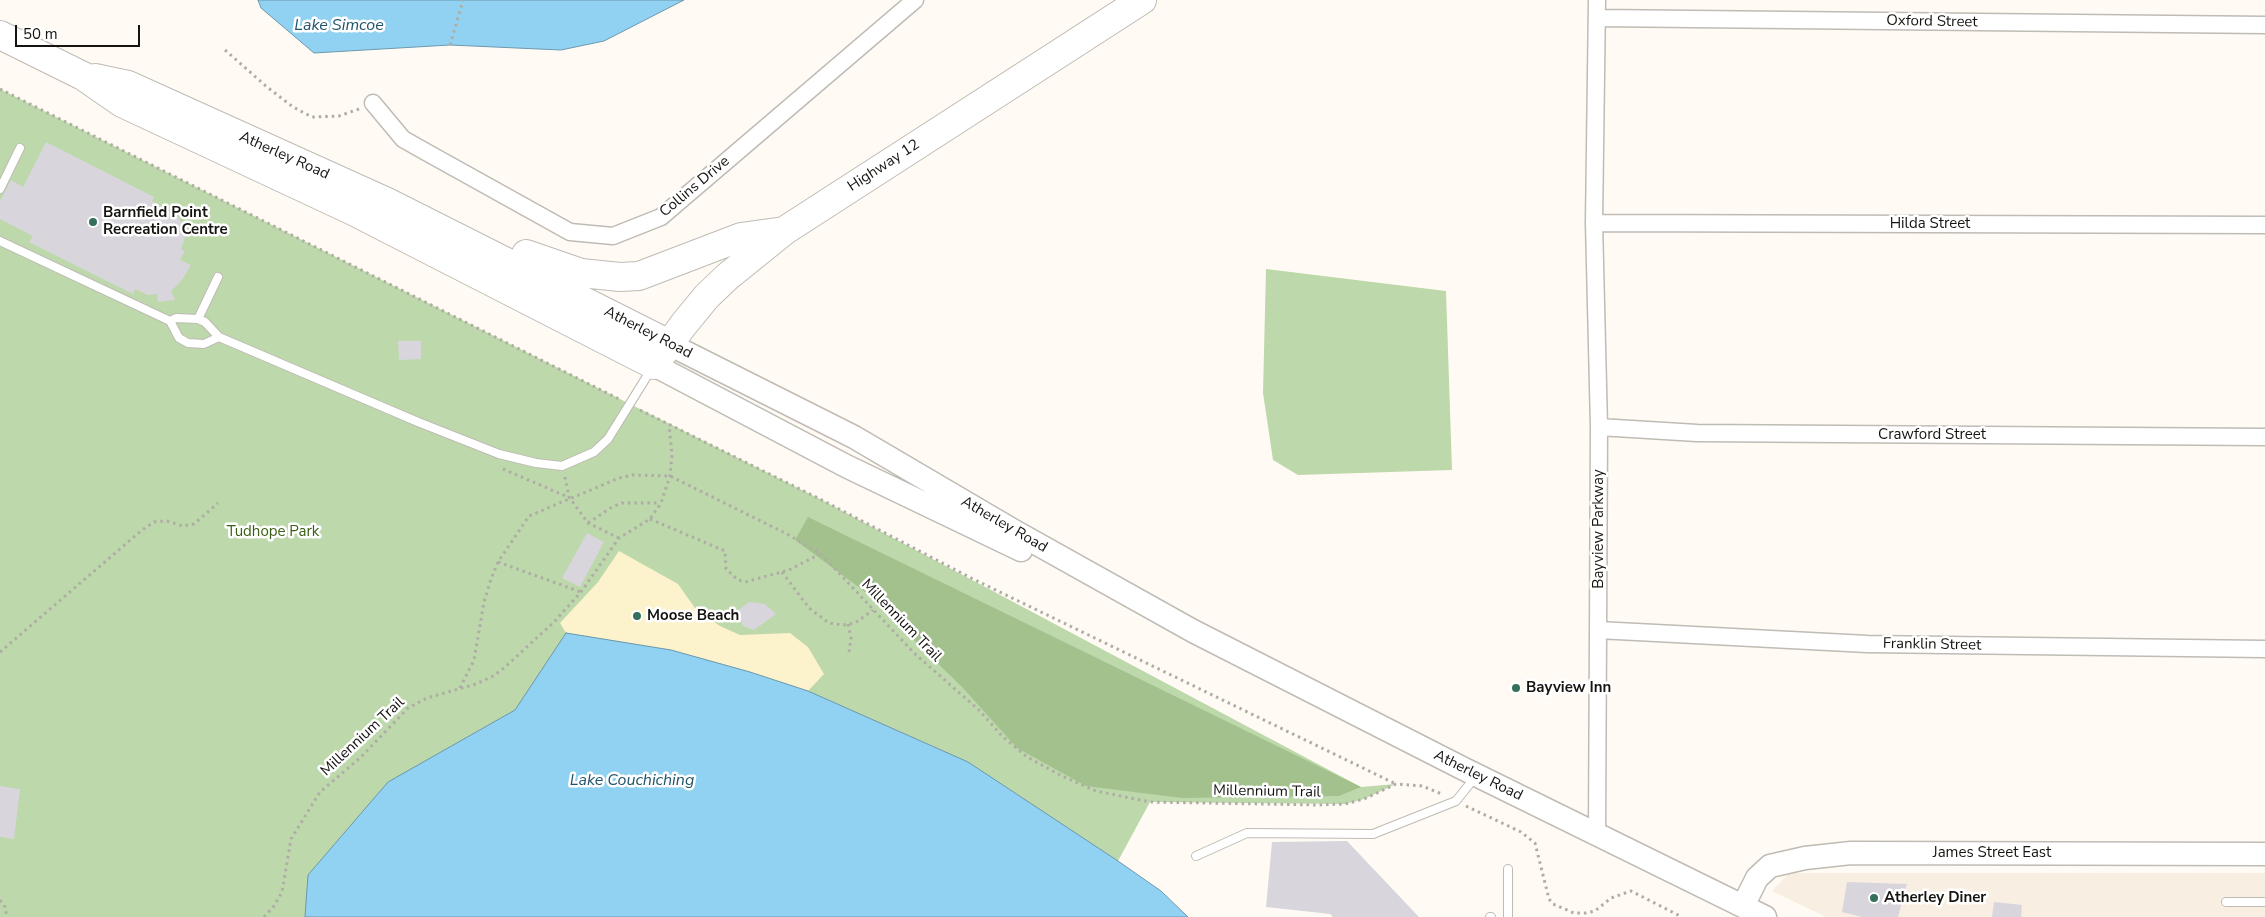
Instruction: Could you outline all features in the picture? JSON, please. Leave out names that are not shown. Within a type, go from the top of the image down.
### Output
[{"type":"highway","name":"Highway 12","points":[[661,354],[707,296],[727,277],[784,231],[1142,0]]},
{"type":"highway","name":"Atherley Road","points":[[0,35],[83,76],[122,103],[661,354]]},
{"type":"highway","name":"Atherley Road","points":[[83,76],[128,85],[387,202],[661,354]]},
{"type":"highway","points":[[387,202],[559,267],[620,278],[639,276],[661,269],[741,237],[784,231]]},
{"type":"main road","name":"Atherley Road","points":[[661,354],[854,437],[1014,531],[1193,631]]},
{"type":"main road","name":"Atherley Road","points":[[661,354],[846,466],[1193,631],[1476,775],[1765,917]]},
{"type":"main road","name":"James Street East","points":[[1743,906],[1758,878],[1770,866],[1804,858],[1851,853],[2265,854]]},
{"type":"street","name":"Collins Drive","points":[[373,103],[403,139],[570,232],[613,236],[661,217],[916,0]]},
{"type":"street","points":[[1597,0],[1598,18]]},
{"type":"street","name":"Oxford Street","points":[[1598,18],[2265,25]]},
{"type":"street","name":"Bayview Parkway","points":[[1597,834],[1596,732],[1599,427],[1594,222],[1598,18]]},
{"type":"street","name":"Hilda Street","points":[[1594,222],[2265,225]]},
{"type":"street","name":"Crawford Street","points":[[1599,427],[1697,433],[2265,437]]},
{"type":"street","name":"Franklin Street","points":[[1598,630],[1867,644],[2265,649]]},
{"type":"lane","points":[[0,189],[20,148]]},
{"type":"lane","points":[[0,241],[170,321],[179,338],[188,343],[204,344],[219,337]]},
{"type":"lane","points":[[198,319],[218,277]]},
{"type":"lane","points":[[170,321],[176,318],[198,319],[205,322],[219,337],[381,408],[499,454],[536,463],[562,466],[594,452],[608,439],[661,354]]},
{"type":"lane","points":[[1196,856],[1247,833],[1373,834],[1456,801],[1476,775]]},
{"type":"lane","points":[[1508,869],[1508,917]]},
{"type":"lane","points":[[2226,902],[2265,902]]},
{"type":"path","points":[[450,45],[463,0]]},
{"type":"path","points":[[225,50],[267,87],[293,107],[312,117],[339,116],[373,103]]},
{"type":"path","points":[[0,89],[669,424],[973,579],[1396,784]]},
{"type":"path","points":[[460,688],[493,676],[554,622],[581,592],[619,538],[650,518],[661,503],[670,476],[672,455],[669,424]]},
{"type":"path","points":[[562,466],[569,497],[588,523],[619,538]]},
{"type":"path","name":"Millennium Trail","points":[[264,917],[274,906],[282,892],[291,839],[320,792],[361,757],[408,708],[427,698],[460,688],[474,660],[484,602],[498,562],[529,516],[569,497],[632,475],[670,476],[787,534],[821,554],[915,654],[979,710],[1002,736],[1027,757],[1062,776],[1096,791],[1150,802],[1345,804],[1364,799],[1396,784],[1422,786],[1521,832],[1535,843],[1549,899],[1553,904],[1574,912],[1586,913],[1595,911],[1611,898],[1630,890],[1682,917]]},
{"type":"path","points":[[0,652],[142,530],[154,522],[167,521],[183,526],[194,524],[218,503]]},
{"type":"path","points":[[588,523],[612,507],[622,503],[661,503]]},
{"type":"path","points":[[650,518],[725,551],[726,569],[738,580],[745,582],[782,572],[821,554]]},
{"type":"path","points":[[498,562],[581,592]]},
{"type":"path","points":[[782,572],[816,615],[829,623],[855,623],[873,610]]},
{"type":"path","points":[[848,624],[851,638],[849,652]]},
{"type":"path","points":[[0,900],[5,908],[7,917]]},
{"type":"shaded area","points":[[1789,873],[2265,873],[2265,917],[1826,917],[1772,891]]},
{"type":"green space","name":"Tudhope Park","points":[[0,89],[820,499],[1361,787],[1396,784],[1364,799],[1345,804],[1150,802],[1118,861],[728,823],[305,917],[0,917]]},
{"type":"green space","points":[[1266,269],[1446,291],[1452,470],[1298,475],[1273,460],[1263,393]]},
{"type":"green space","points":[[808,517],[1361,787],[1339,796],[1182,798],[1086,786],[1017,748],[963,688],[864,591],[795,540]]},
{"type":"sand","name":"Moose Beach","points":[[619,551],[678,584],[695,608],[720,626],[740,635],[790,633],[808,647],[824,674],[808,691],[750,672],[671,650],[566,633],[560,623],[598,582]]},
{"type":"water","name":"Lake Simcoe","points":[[258,0],[684,0],[604,41],[561,50],[450,45],[314,53],[261,8]]},
{"type":"water","name":"Lake Couchiching","points":[[566,633],[671,650],[750,672],[808,691],[968,762],[1161,891],[1188,917],[305,917],[308,875],[388,782],[515,710]]},
{"type":"building","name":"Barnfield Point Recreation Centre","points":[[46,142],[154,197],[152,201],[178,217],[183,225],[185,237],[181,249],[185,251],[180,260],[191,265],[182,280],[171,291],[175,300],[158,302],[157,294],[148,295],[135,289],[133,294],[29,242],[33,236],[0,219],[0,201],[11,180],[23,187]]},
{"type":"building","points":[[398,341],[421,341],[421,359],[399,360]]},
{"type":"building","points":[[587,533],[604,542],[580,587],[562,578]]},
{"type":"building","points":[[749,602],[765,604],[776,614],[754,630],[743,626],[736,612]]},
{"type":"building","points":[[0,786],[20,789],[14,839],[0,837]]},
{"type":"building","points":[[1347,841],[1419,917],[1333,917],[1330,914],[1266,907],[1272,842]]},
{"type":"building","name":"Atherley Diner","points":[[1847,882],[1907,884],[1898,917],[1862,917],[1842,912]]},
{"type":"building","points":[[1994,902],[2022,905],[2021,917],[1992,917]]},
{"type":"place","name":"Barnfield Point Recreation Centre","points":[[93,222]]},
{"type":"place","name":"Moose Beach","points":[[637,616]]},
{"type":"place","name":"Bayview Inn","points":[[1516,688]]},
{"type":"place","name":"Atherley Diner","points":[[1874,898]]}]
